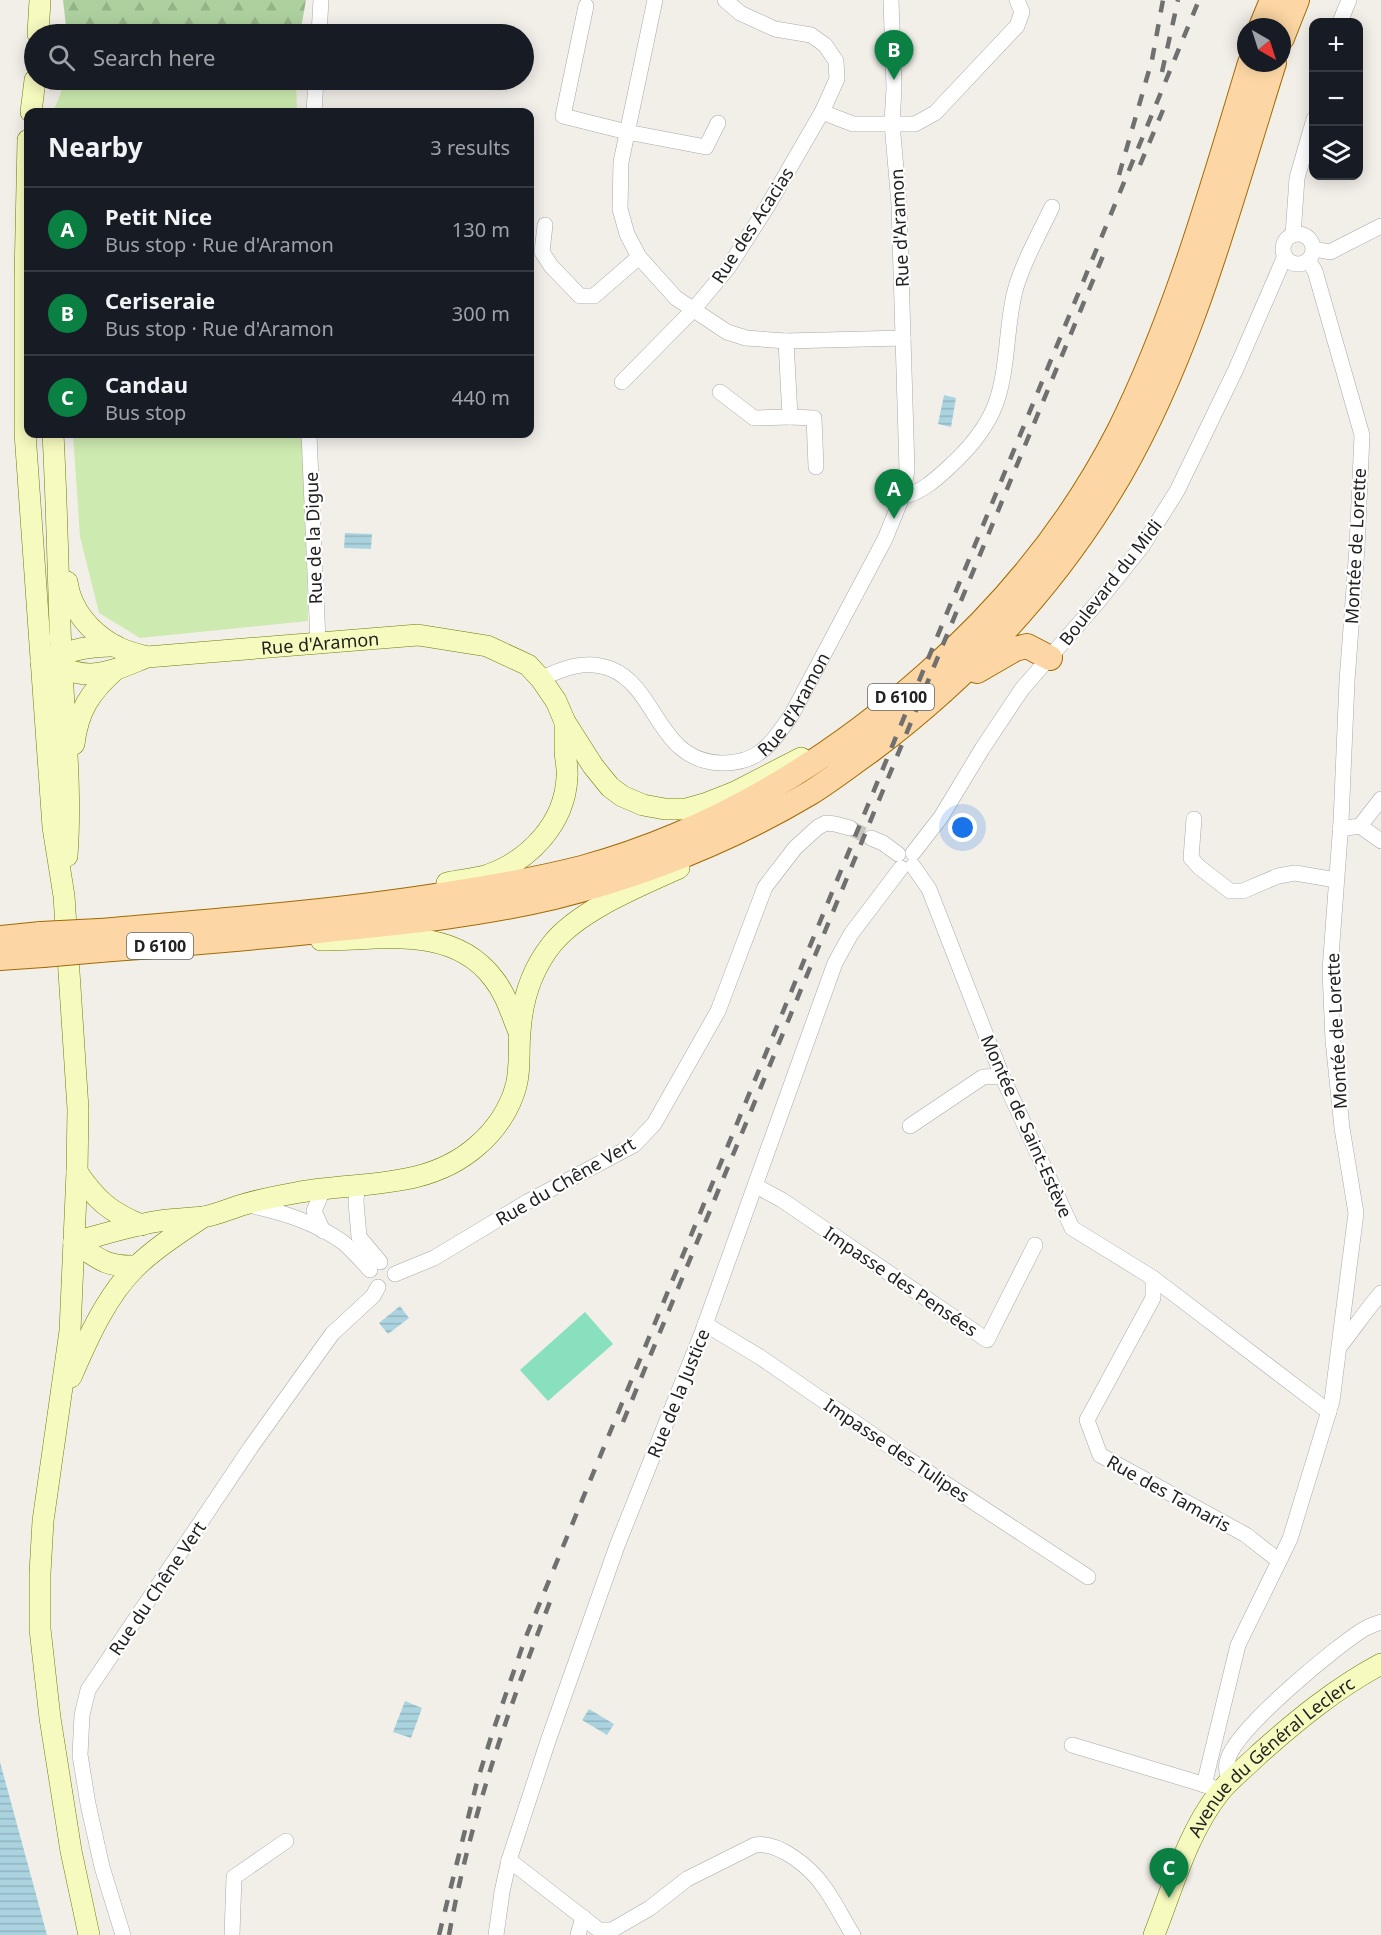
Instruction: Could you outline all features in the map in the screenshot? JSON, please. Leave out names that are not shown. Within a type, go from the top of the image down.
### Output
[{"type":"main road","points":[[39,24],[40,0]]},
{"type":"main road","points":[[1265,18],[1272,0]]},
{"type":"main road","points":[[1290,18],[1297,0]]},
{"type":"main road","name":"D 6100","points":[[217,931],[320,912],[506,885],[583,867],[680,833],[737,807],[791,778],[868,724],[948,656],[990,614],[1043,549],[1097,471],[1139,387],[1186,269],[1247,72]]},
{"type":"main road","name":"D 6100","points":[[0,958],[42,945],[217,931],[441,919],[533,901],[643,870],[756,823],[814,790],[912,719],[947,690],[987,650],[1049,579],[1120,475],[1168,376],[1193,315],[1271,72]]},
{"type":"main road","points":[[34,90],[34,108]]},
{"type":"main road","points":[[25,438],[54,826],[64,896],[78,1109],[78,1172],[70,1330],[43,1521],[40,1629],[50,1718],[71,1851],[89,1935]]},
{"type":"main road","points":[[53,438],[69,824],[64,896]]},
{"type":"main road","name":"Rue d'Aramon","points":[[57,510],[69,594],[74,606],[93,629],[116,646],[147,657]]},
{"type":"main road","name":"Rue d'Aramon","points":[[61,661],[74,672],[91,674],[115,670],[147,657],[418,635],[488,645],[528,665],[541,679]]},
{"type":"main road","name":"Rue d'Aramon","points":[[41,662],[61,661],[75,649],[94,645],[116,646]]},
{"type":"main road","points":[[947,690],[1015,649],[1027,646],[1050,658]]},
{"type":"main road","name":"Rue d'Aramon","points":[[68,789],[77,724],[87,701],[100,683],[115,670]]},
{"type":"main road","points":[[541,679],[593,766],[610,787],[622,796],[642,805],[665,809],[686,809],[735,792],[868,724]]},
{"type":"main road","points":[[217,931],[464,880],[509,866],[528,853],[543,837],[555,819],[564,796],[568,776],[565,722]]},
{"type":"main road","points":[[74,1242],[141,1225],[205,1216],[297,1192],[400,1181],[433,1172],[458,1160],[476,1147],[494,1129],[516,1087],[520,1059],[520,1032],[531,978],[538,963],[553,942],[571,926],[623,893],[680,867],[724,837]]},
{"type":"main road","points":[[217,931],[340,940],[407,937],[428,939],[464,953],[483,966],[505,996],[520,1032]]},
{"type":"main road","name":"D 6100","points":[[0,938],[42,945]]},
{"type":"main road","points":[[78,1172],[92,1194],[119,1216],[141,1225]]},
{"type":"main road","points":[[61,1400],[105,1306],[136,1266],[205,1216]]},
{"type":"main road","points":[[74,1242],[114,1266],[136,1266]]},
{"type":"main road","name":"Avenue du Général Leclerc","points":[[1154,1935],[1189,1844],[1218,1787],[1316,1706],[1381,1664]]},
{"type":"street","points":[[319,24],[321,0]]},
{"type":"street","points":[[655,0],[621,162],[620,209],[627,234],[639,257],[676,298],[726,332],[746,338],[786,341],[903,338]]},
{"type":"street","name":"Rue des Acacias","points":[[622,382],[693,310],[728,268],[822,112],[837,79],[836,61],[825,45],[811,35],[775,29],[740,13],[725,0]]},
{"type":"street","name":"Rue d'Aramon","points":[[541,679],[577,665],[596,665],[612,669],[626,678],[681,750],[712,763],[748,760],[764,751],[792,714],[885,539],[902,497],[907,470],[899,204],[892,123],[894,88],[891,0]]},
{"type":"street","points":[[822,112],[853,124],[915,124],[935,113],[1017,27],[1022,12],[1017,0]]},
{"type":"street","points":[[1342,18],[1349,0]]},
{"type":"street","points":[[586,6],[563,116],[627,132],[706,147],[718,123]]},
{"type":"street","points":[[314,108],[315,90]]},
{"type":"street","points":[[1293,235],[1297,178],[1312,126]]},
{"type":"street","points":[[902,497],[911,495],[930,484],[959,458],[987,423],[997,403],[1014,294],[1052,207]]},
{"type":"street","points":[[545,225],[542,252],[550,266],[580,296],[594,296],[639,257]]},
{"type":"street","points":[[1311,255],[1312,242],[1307,237],[1300,234],[1293,235],[1286,240],[1283,248],[1285,256],[1289,261],[1302,264],[1311,255],[1330,252],[1381,226]]},
{"type":"street","name":"Montée de Lorette","points":[[1218,1787],[1238,1646],[1290,1539],[1329,1412],[1340,1346],[1356,1213],[1342,1128],[1333,1040],[1330,970],[1362,435],[1311,255]]},
{"type":"street","name":"Boulevard du Midi","points":[[906,860],[941,817],[1022,689],[1143,545],[1178,491],[1236,369],[1285,256]]},
{"type":"street","points":[[786,341],[790,417]]},
{"type":"street","points":[[720,393],[754,418],[814,418],[816,467]]},
{"type":"street","name":"Rue de la Digue","points":[[309,438],[318,642]]},
{"type":"street","points":[[1340,829],[1360,826],[1381,799]]},
{"type":"street","points":[[1194,819],[1191,858],[1230,891],[1243,891],[1278,876],[1295,873],[1336,880]]},
{"type":"street","name":"Rue du Chêne Vert","points":[[396,1274],[434,1258],[527,1202],[634,1145],[654,1124],[718,1011],[765,887],[795,848],[819,827],[826,823],[850,828]]},
{"type":"street","points":[[1360,826],[1381,841]]},
{"type":"street","points":[[871,838],[883,843],[906,860]]},
{"type":"street","name":"Montée de Saint-Estève","points":[[906,860],[929,889],[1002,1076],[1072,1228],[1153,1278],[1329,1412]]},
{"type":"street","name":"Rue de la Justice","points":[[496,1935],[509,1860],[548,1741],[617,1546],[705,1324],[756,1186],[835,963],[850,934],[906,860]]},
{"type":"street","points":[[910,1126],[983,1077],[1002,1076]]},
{"type":"street","points":[[246,1204],[286,1213],[345,1244],[375,1266],[388,1263],[396,1274],[390,1286],[378,1287],[371,1282],[375,1266],[359,1237],[357,1186]]},
{"type":"street","name":"Impasse des Pensées","points":[[756,1186],[782,1200],[987,1340],[1035,1245]]},
{"type":"street","points":[[323,1190],[314,1211],[323,1231]]},
{"type":"street","name":"Rue des Tamaris","points":[[1153,1278],[1153,1298],[1087,1420],[1100,1455],[1246,1535],[1279,1561]]},
{"type":"street","name":"Rue du Chêne Vert","points":[[123,1935],[102,1867],[80,1755],[82,1715],[88,1690],[272,1419],[332,1335],[373,1296],[378,1287]]},
{"type":"street","points":[[1340,1346],[1381,1293]]},
{"type":"street","name":"Impasse des Tulipes","points":[[705,1324],[760,1358],[905,1457],[1088,1577]]},
{"type":"street","points":[[1072,1745],[1218,1787],[1235,1745],[1250,1728],[1322,1661],[1365,1629],[1381,1622]]},
{"type":"street","points":[[232,1935],[234,1877],[286,1840]]},
{"type":"street","points":[[509,1860],[598,1930],[612,1930],[650,1908],[687,1879],[755,1845],[765,1843],[784,1850],[823,1884],[853,1935]]},
{"type":"street","points":[[578,1935],[583,1917]]},
{"type":"green space","points":[[63,0],[306,0],[302,24],[66,24]]},
{"type":"green space","points":[[62,90],[296,90],[297,108],[55,108]]},
{"type":"green space","points":[[73,438],[304,438],[308,621],[140,638],[99,613],[80,537]]},
{"type":"green space","points":[[585,1312],[613,1344],[548,1401],[520,1370]]},
{"type":"water","points":[[944,395],[956,398],[951,427],[938,424]]},
{"type":"water","points":[[345,533],[372,534],[371,549],[344,548]]},
{"type":"water","points":[[400,1306],[409,1318],[388,1334],[379,1323]]},
{"type":"water","points":[[405,1701],[422,1708],[411,1738],[393,1732]]},
{"type":"water","points":[[589,1709],[614,1724],[607,1735],[582,1720]]},
{"type":"water","points":[[0,1762],[47,1935],[0,1935]]},
{"type":"tunnel","points":[[850,828],[871,838]]},
{"type":"railway","points":[[1119,175],[1152,60],[1163,0]]},
{"type":"railway","points":[[1162,72],[1178,0]]},
{"type":"railway","points":[[439,1935],[477,1782],[525,1639],[1199,0]]},
{"type":"railway","points":[[1140,165],[1163,110]]},
{"type":"railway","points":[[623,1422],[1105,251]]},
{"type":"railway","points":[[449,1935],[468,1848],[493,1762],[553,1594]]},
{"type":"place","name":"Ceriseraie","points":[[894,80]]},
{"type":"place","name":"Petit Nice","points":[[894,519]]},
{"type":"place","name":"Candau","points":[[1169,1898]]}]
